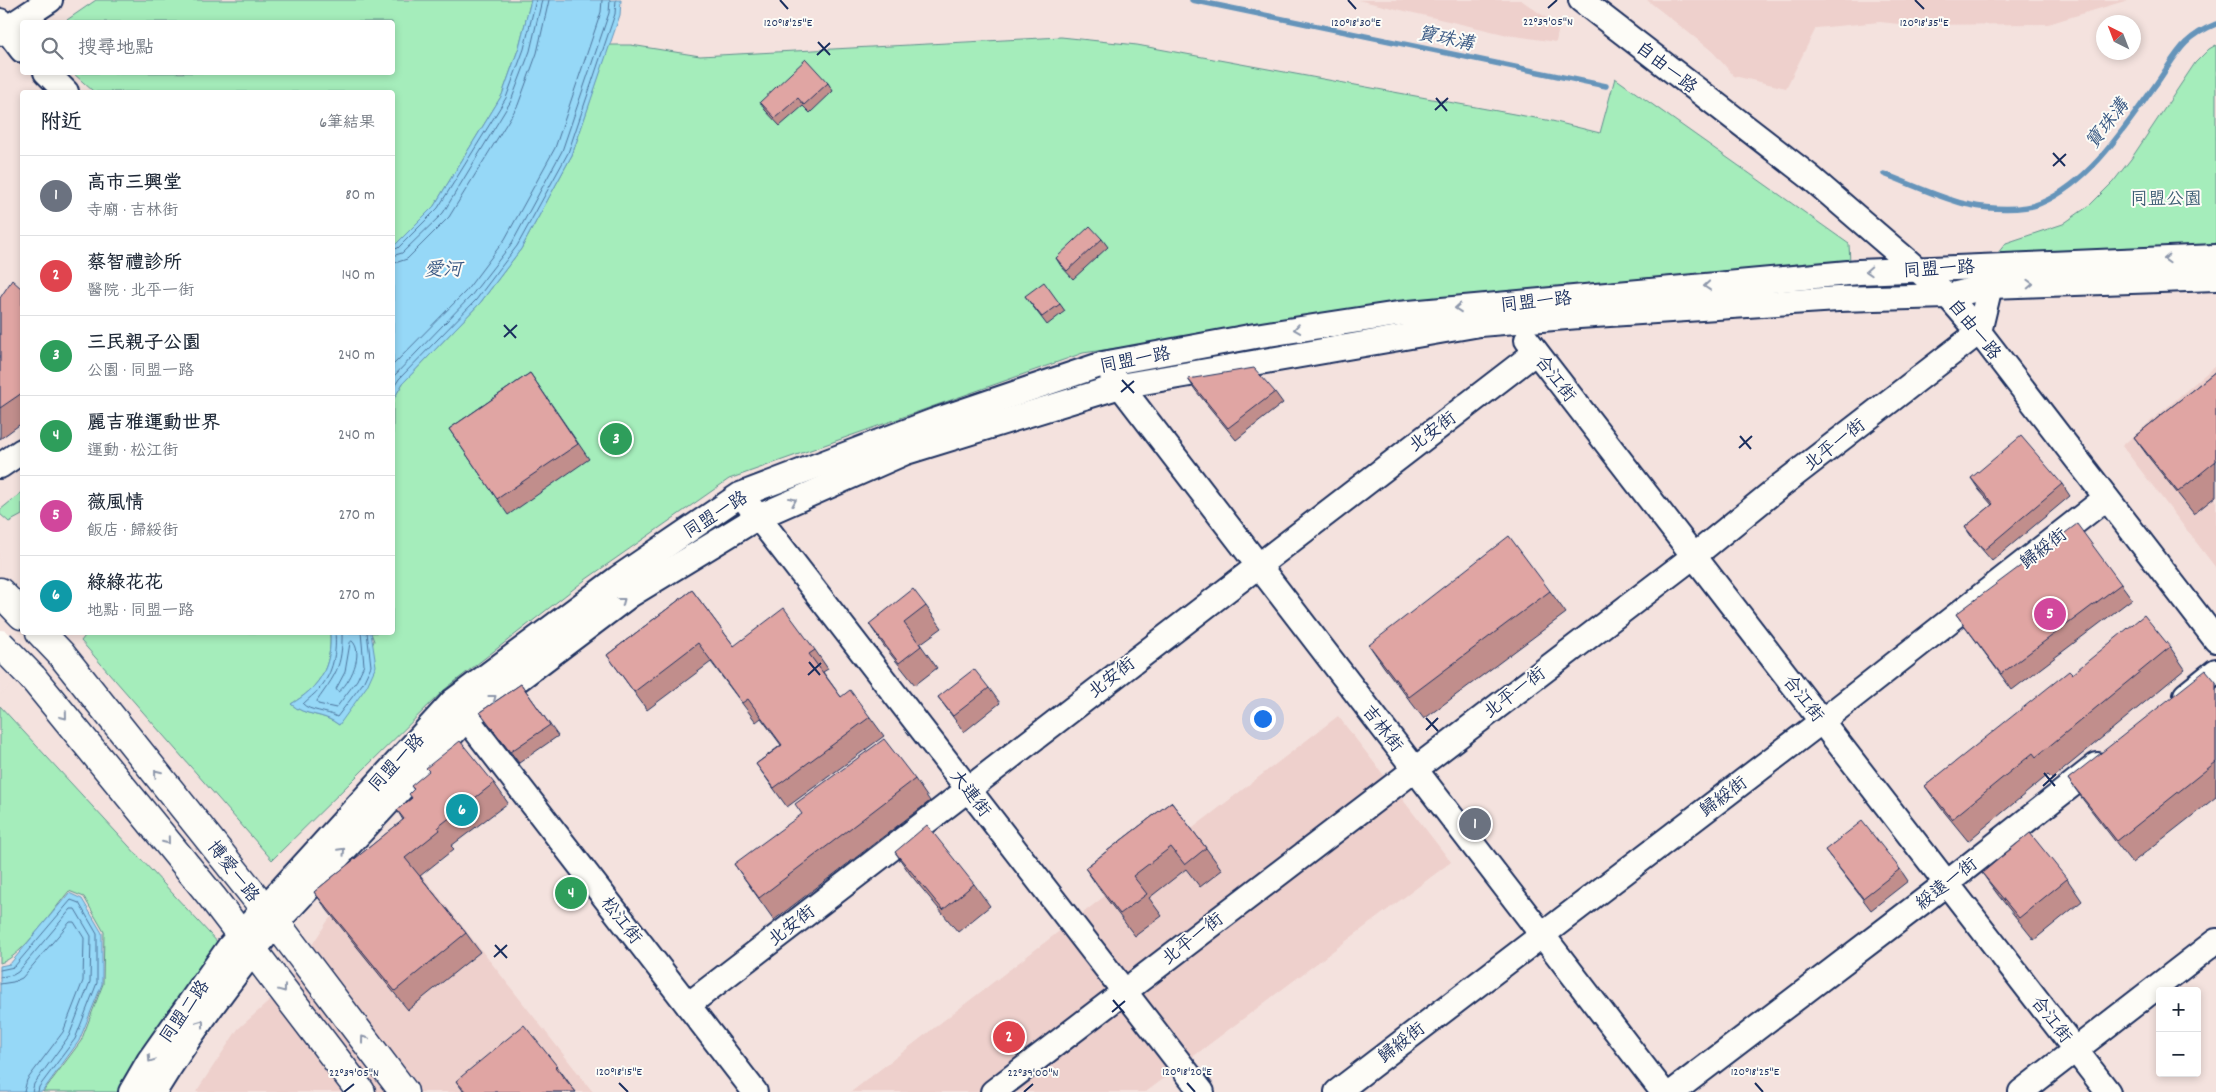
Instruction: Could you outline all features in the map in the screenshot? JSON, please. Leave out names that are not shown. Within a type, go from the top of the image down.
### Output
[{"type":"main road","points":[[0,592],[20,613]]},
{"type":"main road","name":"博愛一路","points":[[43,635],[61,654],[270,915],[404,1092]]},
{"type":"main road","name":"博愛一路","points":[[0,644],[33,678],[247,942],[361,1092]]},
{"type":"street","points":[[20,48],[2,28],[50,0]]},
{"type":"street","name":"自由一路","points":[[1581,0],[1788,159],[1948,296],[1979,332],[2216,640]]},
{"type":"street","points":[[49,75],[64,90]]},
{"type":"street","name":"同盟一路","points":[[247,942],[460,709],[618,578],[740,495],[934,421],[1103,364],[1255,336],[1398,314],[1506,313],[1948,296],[1990,276],[2216,257]]},
{"type":"street","name":"同盟一路","points":[[460,709],[630,595],[758,516],[906,452],[1120,386],[1480,324],[1506,313],[1614,293],[1859,272],[1918,269],[1990,276],[2216,278]]},
{"type":"street","points":[[1979,332],[1990,276]]},
{"type":"street","name":"合江街","points":[[1506,313],[2108,1092]]},
{"type":"street","name":"北平一街","points":[[993,1092],[1414,768],[1694,556],[1780,486],[1979,332]]},
{"type":"street","name":"北安街","points":[[688,1005],[1257,564],[1536,352]]},
{"type":"street","name":"吉林街","points":[[1103,364],[1663,1092]]},
{"type":"street","points":[[0,466],[20,452]]},
{"type":"street","name":"大連街","points":[[740,495],[1202,1092]]},
{"type":"street","name":"歸綏街","points":[[1337,1092],[1541,934],[1822,721],[2106,498]]},
{"type":"street","points":[[2170,707],[2216,671]]},
{"type":"street","name":"松江街","points":[[460,709],[755,1092]]},
{"type":"street","name":"綏遠一街","points":[[1673,1092],[2116,750]]},
{"type":"street","points":[[2021,1092],[2216,940]]},
{"type":"street","name":"同盟二路","points":[[131,1092],[149,1061],[247,942]]},
{"type":"street","name":"同盟二路","points":[[154,1092],[247,942]]},
{"type":"shaded area","points":[[1358,0],[1521,0],[1559,27],[1556,42],[1508,35]]},
{"type":"shaded area","points":[[1647,0],[2128,0],[2048,24],[1908,25],[1880,22],[1816,28],[1786,88],[1734,76],[1712,51]]},
{"type":"shaded area","points":[[2216,365],[2216,568],[2122,446]]},
{"type":"shaded area","points":[[1338,716],[1451,862],[1146,1092],[851,1092]]},
{"type":"shaded area","points":[[407,856],[593,1092],[196,1092],[238,1029],[283,989],[329,919]]},
{"type":"green space","points":[[96,0],[531,0],[519,47],[502,95],[434,206],[395,245],[395,90],[92,90],[75,75],[395,75],[395,20],[67,20]]},
{"type":"green space","points":[[1061,37],[1137,45],[1552,121],[1600,133],[1615,78],[1849,244],[1850,263],[1303,321],[1083,353],[729,479],[585,580],[444,690],[272,860],[81,641],[86,635],[330,635],[329,656],[322,675],[310,691],[291,704],[302,711],[327,718],[339,725],[374,641],[372,635],[395,635],[395,397],[403,383],[480,303],[521,249],[572,155],[609,45],[631,45],[700,56]]},
{"type":"green space","name":"同盟公園","points":[[2216,45],[2216,247],[2115,252],[1997,254],[2006,243],[2063,224],[2090,205],[2113,182],[2131,159],[2195,63],[2209,49]]},
{"type":"green space","points":[[20,494],[20,516],[9,522],[0,514],[0,510]]},
{"type":"green space","points":[[0,706],[221,946],[134,1092],[43,1092],[81,1041],[103,984],[104,932],[84,897],[69,891],[27,943],[18,952],[0,963]]},
{"type":"water","name":"愛河","points":[[531,0],[621,0],[620,15],[572,155],[521,249],[480,303],[403,383],[395,397],[395,245],[434,206],[502,95],[519,47]]},
{"type":"water","points":[[330,635],[371,635],[376,666],[367,686],[339,725],[327,718],[302,711],[291,704],[310,691],[317,683],[326,666]]},
{"type":"water","points":[[69,893],[82,899],[102,933],[102,984],[79,1041],[42,1092],[0,1092],[0,966],[10,964]]},
{"type":"pier","points":[[0,528],[20,548],[20,635],[69,635],[0,694]]},
{"type":"building","points":[[806,59],[828,83],[804,105],[798,98],[775,118],[760,102]]},
{"type":"building","points":[[1090,226],[1102,239],[1067,271],[1056,258]]},
{"type":"building","points":[[12,280],[20,287],[20,394],[0,408],[0,298]]},
{"type":"building","points":[[1044,282],[1060,304],[1042,317],[1025,296]]},
{"type":"building","points":[[1254,368],[1275,392],[1228,428],[1188,379]]},
{"type":"building","points":[[2216,371],[2216,461],[2178,492],[2134,437]]},
{"type":"building","points":[[530,373],[578,444],[497,499],[449,429]]},
{"type":"building","points":[[2021,436],[2062,484],[1984,550],[1965,527],[1993,504],[1971,478]]},
{"type":"building","points":[[2077,524],[2121,584],[2001,674],[1956,614]]},
{"type":"building","points":[[1509,536],[1550,591],[1409,697],[1369,645]]},
{"type":"building","points":[[913,589],[926,606],[904,623],[921,646],[899,663],[869,624]]},
{"type":"building","points":[[692,590],[734,646],[784,608],[815,650],[809,654],[841,697],[850,690],[870,717],[774,788],[756,764],[782,745],[748,699],[742,703],[698,643],[634,692],[607,655]]},
{"type":"building","points":[[2144,615],[2170,647],[2036,757],[2033,753],[1952,819],[1925,786],[2069,671],[2072,674]]},
{"type":"building","points":[[974,669],[989,688],[953,716],[938,697]]},
{"type":"building","points":[[2206,670],[2216,682],[2216,762],[2117,841],[2068,779]]},
{"type":"building","points":[[521,684],[550,725],[510,752],[480,712]]},
{"type":"building","points":[[884,739],[915,779],[759,898],[734,864],[802,814],[795,804]]},
{"type":"building","points":[[460,741],[494,783],[438,827],[440,830],[405,858],[466,933],[395,991],[314,892],[404,819],[397,810],[412,798],[409,794],[414,789],[411,786],[429,771],[426,768]]},
{"type":"building","points":[[1171,802],[1206,848],[1185,865],[1171,847],[1133,876],[1147,894],[1120,914],[1085,868]]},
{"type":"building","points":[[1862,821],[1900,869],[1863,898],[1825,850]]},
{"type":"building","points":[[927,825],[974,884],[943,910],[895,852]]},
{"type":"building","points":[[2030,833],[2067,879],[2019,918],[1982,873]]},
{"type":"building","points":[[524,1025],[576,1092],[466,1092],[456,1081]]},
{"type":"waterway","name":"寶珠溝","points":[[1192,0],[1606,86]]},
{"type":"waterway","name":"寶珠溝","points":[[1884,174],[1960,203],[1996,208],[2016,208],[2034,206],[2041,203],[2075,182],[2091,168],[2118,137],[2179,50],[2194,36],[2216,24]]},
{"type":"place","name":"三民親子公園","points":[[616,439]]},
{"type":"place","name":"薇風情","points":[[2050,614]]},
{"type":"place","name":"綠綠花花","points":[[462,810]]},
{"type":"place","name":"高市三興堂","points":[[1475,824]]},
{"type":"place","name":"麗吉雅運動世界","points":[[571,893]]},
{"type":"place","name":"蔡智禮診所","points":[[1009,1037]]}]
